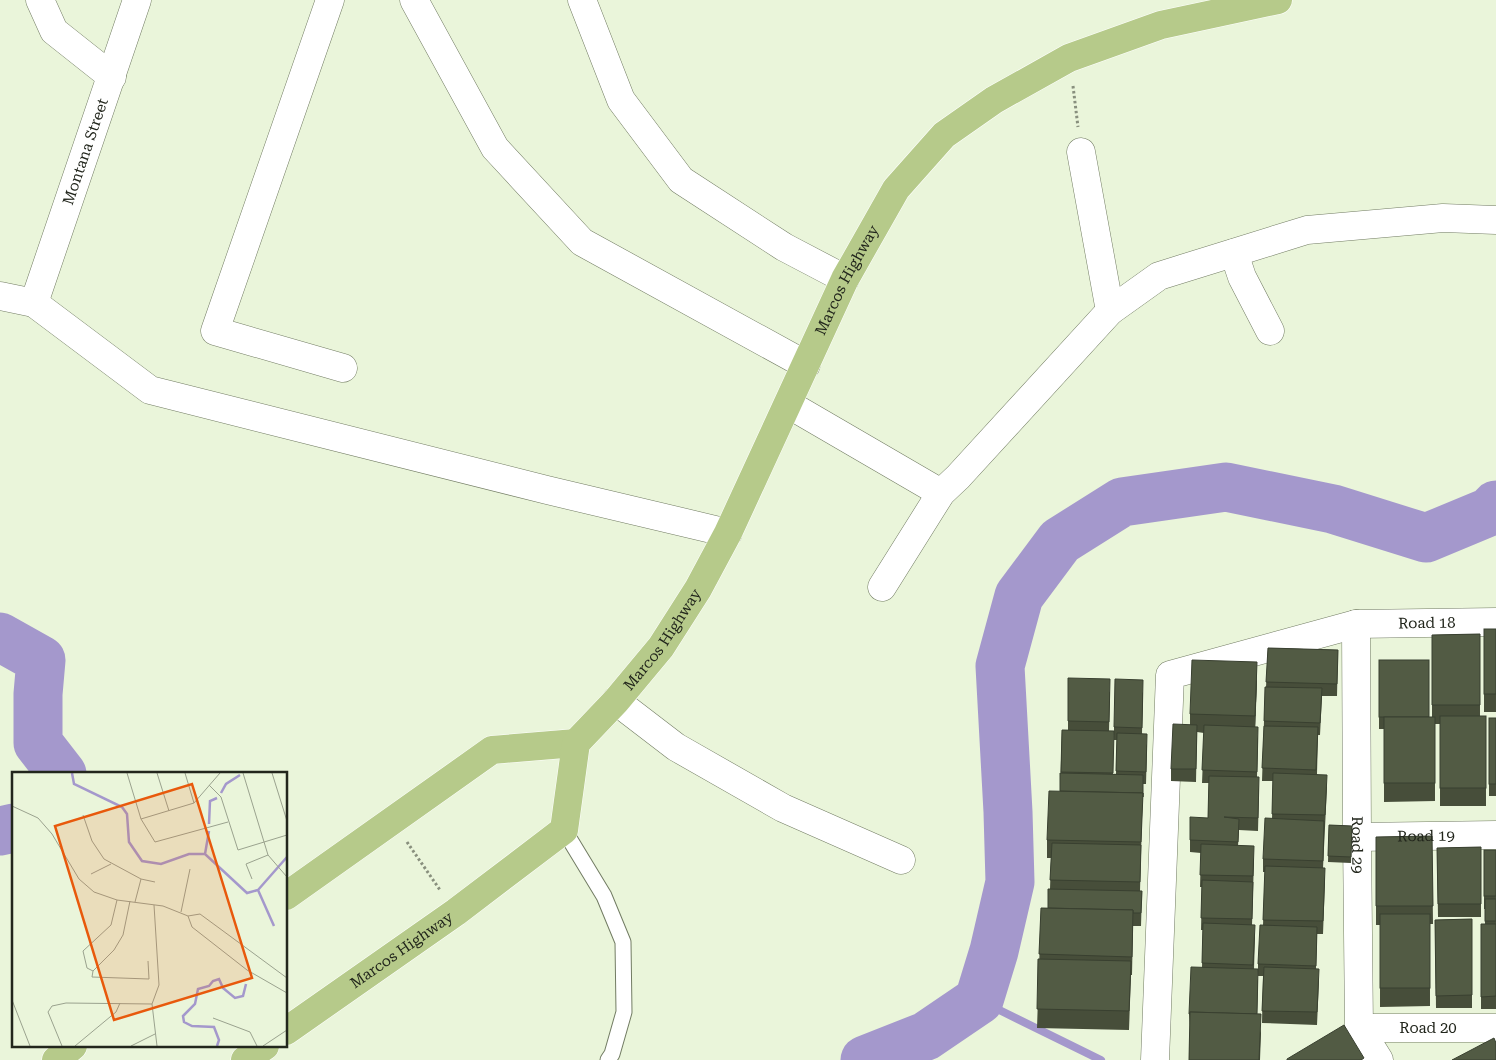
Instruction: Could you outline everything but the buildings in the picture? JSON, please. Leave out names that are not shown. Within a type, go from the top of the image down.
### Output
[{"type":"main road","name":"Marcos Highway","points":[[576,743],[616,701],[666,638],[698,589],[728,533],[845,279],[896,189],[944,135],[994,100],[1069,58],[1160,25],[1278,0]]},
{"type":"main road","points":[[288,895],[492,750],[576,743],[564,830]]},
{"type":"main road","name":"Marcos Highway","points":[[288,1030],[456,912],[564,830]]},
{"type":"main road","points":[[56,1060],[71,1048]]},
{"type":"main road","points":[[245,1060],[262,1048]]},
{"type":"street","points":[[40,0],[54,30],[112,77]]},
{"type":"street","name":"Montana Street","points":[[34,303],[137,0]]},
{"type":"street","points":[[330,0],[216,331],[343,368]]},
{"type":"street","points":[[414,0],[495,148],[582,242],[806,365]]},
{"type":"street","points":[[582,0],[621,100],[681,180],[784,247],[845,279]]},
{"type":"street","points":[[1081,152],[1110,311]]},
{"type":"street","points":[[882,587],[941,493],[958,477],[1110,311],[1158,276],[1307,230],[1443,218],[1496,220]]},
{"type":"street","points":[[1234,253],[1242,277],[1270,331]]},
{"type":"street","points":[[0,296],[34,303],[150,390],[537,488],[728,533]]},
{"type":"street","points":[[788,404],[941,493]]},
{"type":"street","name":"Road 18","points":[[1155,1060],[1170,675],[1356,624],[1496,622]]},
{"type":"street","name":"Road 29","points":[[1356,624],[1356,836],[1360,1028]]},
{"type":"street","points":[[616,701],[676,748],[783,808],[902,860]]},
{"type":"street","name":"Road 19","points":[[1356,836],[1496,835]]},
{"type":"street","points":[[1360,1028],[1380,1060]]},
{"type":"street","name":"Road 20","points":[[1360,1028],[1496,1028]]},
{"type":"lane","points":[[564,830],[604,896],[623,942],[624,1012],[612,1054],[608,1060]]},
{"type":"path","points":[[1069,58],[1081,152]]},
{"type":"path","points":[[392,821],[456,912]]},
{"type":"waterway","points":[[865,1060],[926,1036],[979,1000],[994,951],[1010,882],[1000,666],[1019,596],[1060,541],[1122,502],[1226,487],[1333,509],[1426,538],[1489,512],[1496,505]]},
{"type":"waterway","points":[[0,637],[41,660],[38,694],[38,743],[60,772]]},
{"type":"waterway","points":[[0,831],[12,828]]},
{"type":"waterway","points":[[979,1000],[1101,1060]]}]
